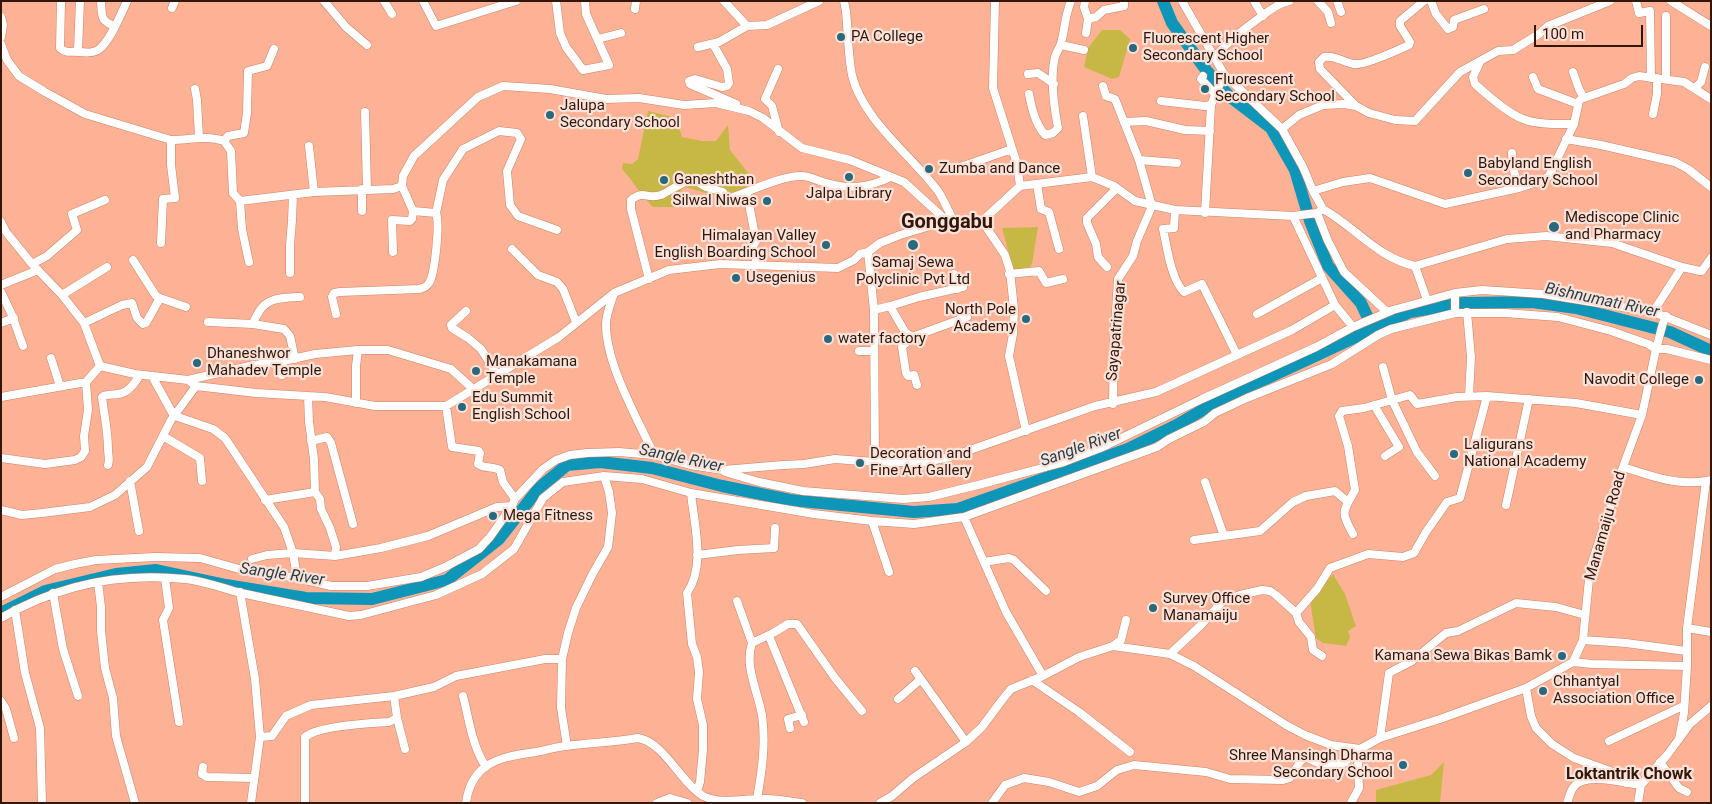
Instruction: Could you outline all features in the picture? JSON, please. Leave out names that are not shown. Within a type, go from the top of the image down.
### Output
[{"type":"street","points":[[61,1],[60,48],[70,53],[86,54],[98,50],[115,26],[127,1]]},
{"type":"street","points":[[78,52],[80,1]]},
{"type":"street","points":[[101,1],[103,20],[115,26]]},
{"type":"street","points":[[324,1],[346,27],[367,45]]},
{"type":"street","points":[[384,1],[392,14]]},
{"type":"street","points":[[423,1],[436,26],[516,1]]},
{"type":"street","points":[[556,1],[560,33],[566,47],[583,70],[609,65],[586,14],[585,1]]},
{"type":"street","points":[[724,1],[747,26]]},
{"type":"street","points":[[698,46],[713,44],[747,26],[767,26],[819,1]]},
{"type":"street","points":[[844,1],[852,76],[857,89],[866,106],[888,136],[939,193],[950,222]]},
{"type":"street","points":[[995,1],[993,88],[1017,164],[1020,186]]},
{"type":"street","points":[[1029,94],[1032,114],[1041,130],[1045,135],[1053,133],[1058,128],[1054,111],[1055,55],[1061,45],[1067,10],[1071,1]]},
{"type":"street","points":[[1085,1],[1088,19],[1086,33]]},
{"type":"street","points":[[1088,19],[1104,10],[1124,6],[1124,1]]},
{"type":"street","points":[[1182,1],[1223,77],[1282,130],[1304,168],[1320,211],[1328,241],[1344,272],[1384,313]]},
{"type":"street","points":[[1254,1],[1263,16]]},
{"type":"street","points":[[1214,58],[1238,32],[1278,4],[1289,1]]},
{"type":"street","points":[[1318,1],[1328,12],[1331,24]]},
{"type":"street","points":[[1336,1],[1341,12]]},
{"type":"street","points":[[1424,1],[1400,21],[1400,26],[1410,42],[1409,45],[1361,64],[1354,64],[1330,56],[1324,57],[1319,62],[1320,70],[1356,106],[1369,113],[1395,120],[1415,121],[1460,72],[1498,51],[1513,50],[1539,34],[1548,26],[1610,1]]},
{"type":"street","points":[[1430,1],[1436,14],[1448,29],[1453,27],[1454,20],[1484,10]]},
{"type":"street","points":[[1636,1],[1640,13],[1650,11],[1654,78],[1657,94],[1653,114]]},
{"type":"street","points":[[1671,1],[1711,26]]},
{"type":"street","points":[[1666,16],[1666,78]]},
{"type":"street","points":[[1,17],[1,37]]},
{"type":"street","points":[[598,39],[621,33]]},
{"type":"street","points":[[1,44],[7,60],[19,76],[45,92],[85,114],[171,140],[199,138],[224,140],[228,136],[244,134],[247,113],[248,71],[267,66],[274,49]]},
{"type":"street","points":[[713,44],[727,68],[729,83],[727,86],[722,87],[695,79],[689,81],[690,84],[763,118],[802,148],[850,160],[904,182],[950,222]]},
{"type":"street","points":[[1061,45],[1084,50]]},
{"type":"street","points":[[1480,62],[1473,77],[1475,84],[1512,113],[1522,119],[1552,124],[1574,124]]},
{"type":"street","points":[[1695,88],[1701,82],[1705,67]]},
{"type":"street","points":[[778,69],[765,99],[772,106],[779,132]]},
{"type":"street","points":[[1573,72],[1584,98]]},
{"type":"street","points":[[1028,74],[1038,73],[1054,84]]},
{"type":"street","points":[[1202,76],[1200,79],[1215,93]]},
{"type":"street","points":[[1313,190],[1343,182],[1370,178],[1445,204],[1519,188],[1549,176],[1574,124],[1578,104],[1581,99],[1624,84],[1632,78],[1640,76],[1666,78],[1684,82],[1711,99]]},
{"type":"street","points":[[1205,212],[1211,104],[1223,77]]},
{"type":"street","points":[[1533,77],[1538,89],[1578,104]]},
{"type":"street","points":[[393,252],[392,220],[412,220],[413,211],[402,186],[403,176],[414,156],[478,97],[503,86],[550,89],[606,99],[639,98],[684,105],[716,103],[749,111]]},
{"type":"street","points":[[1103,86],[1106,96],[1115,99],[1139,160],[1152,206]]},
{"type":"street","points":[[195,89],[198,100],[199,138]]},
{"type":"street","points":[[1161,101],[1205,106],[1211,104]]},
{"type":"street","points":[[1282,130],[1299,115],[1323,105],[1344,104],[1356,106]]},
{"type":"street","points":[[362,211],[365,112]]},
{"type":"street","points":[[1083,116],[1092,177]]},
{"type":"street","points":[[1124,122],[1146,121],[1185,130],[1210,132]]},
{"type":"street","points":[[336,314],[332,297],[334,293],[419,289],[426,287],[430,282],[436,250],[438,219],[436,213],[443,180],[463,150],[499,131],[517,133],[521,139],[507,171],[510,205],[518,216],[557,230]]},
{"type":"street","points":[[1566,139],[1602,145],[1675,162],[1688,169],[1711,187]]},
{"type":"street","points":[[161,243],[163,199],[175,198],[171,165],[171,140]]},
{"type":"street","points":[[224,140],[231,151],[233,193],[240,201],[242,229],[249,262]]},
{"type":"street","points":[[309,146],[314,192]]},
{"type":"street","points":[[952,170],[1012,148]]},
{"type":"street","points":[[1512,153],[1512,168],[1519,188]]},
{"type":"street","points":[[1139,160],[1177,163]]},
{"type":"street","points":[[649,279],[631,208],[631,200],[642,194],[659,196],[685,181],[693,179],[706,187],[723,192],[727,199],[747,193],[770,182],[799,176],[812,177],[822,182],[849,188],[871,186],[891,177]]},
{"type":"street","points":[[188,380],[196,386],[256,393],[325,397],[375,406],[446,406],[472,388],[559,336],[614,293],[669,270],[720,264],[838,268],[854,260],[860,254],[868,252],[880,243],[900,235],[950,222],[969,224],[982,221],[1020,186],[1092,177],[1117,188],[1135,201],[1176,210],[1296,215],[1320,211],[1341,219],[1378,250],[1402,263],[1415,266],[1507,239],[1546,236],[1612,243],[1682,267],[1702,271],[1711,258]]},
{"type":"street","points":[[1036,184],[1041,209],[1049,212],[1059,249]]},
{"type":"street","points":[[240,201],[314,192],[392,189],[402,186]]},
{"type":"street","points":[[1107,267],[1098,257],[1096,244],[1087,223],[1087,218],[1117,188]]},
{"type":"street","points":[[747,193],[756,241],[751,250],[756,257],[756,264]]},
{"type":"street","points":[[290,273],[293,195]]},
{"type":"street","points":[[32,264],[47,256],[77,230],[72,214],[105,200]]},
{"type":"street","name":"Sayapatrinagar","points":[[1112,404],[1118,278],[1133,256],[1137,241],[1152,206]]},
{"type":"street","points":[[1176,210],[1174,228],[1163,229],[1170,262],[1178,283],[1184,292],[1202,284],[1237,355]]},
{"type":"street","points":[[413,211],[436,213]]},
{"type":"street","points":[[1296,215],[1335,305],[1356,325]]},
{"type":"street","points":[[982,221],[1005,255],[1009,274],[1014,309],[1013,334],[1009,356],[1026,431]]},
{"type":"street","points":[[1,222],[6,232],[32,264],[62,295],[84,323],[100,366]]},
{"type":"street","points":[[512,249],[538,275],[557,282],[563,290],[576,322]]},
{"type":"street","points":[[868,252],[874,310],[875,462]]},
{"type":"street","points":[[133,260],[160,298],[186,307]]},
{"type":"street","points":[[1415,266],[1427,300]]},
{"type":"street","points":[[62,295],[107,267]]},
{"type":"street","points":[[1653,312],[1682,267]]},
{"type":"street","points":[[1,285],[38,270]]},
{"type":"street","points":[[1009,274],[1039,272],[1046,283],[1063,279]]},
{"type":"street","points":[[874,310],[960,288],[954,274]]},
{"type":"street","points":[[1257,314],[1322,278]]},
{"type":"street","points":[[723,470],[732,475],[804,491],[903,499],[937,495],[1061,462],[1103,447],[1384,313],[1427,300],[1482,290],[1543,294],[1653,312],[1665,320],[1711,335]]},
{"type":"street","points":[[1,292],[14,318],[23,346]]},
{"type":"street","points":[[614,293],[606,321],[607,339],[616,370],[654,455]]},
{"type":"street","points":[[1455,295],[1455,311]]},
{"type":"street","points":[[254,324],[258,311],[266,303],[274,299],[300,297]]},
{"type":"street","points":[[84,323],[122,305],[132,303],[137,318],[143,324],[146,323],[160,298]]},
{"type":"street","points":[[1,597],[55,569],[96,560],[155,557],[200,558],[239,569],[297,578],[331,586],[355,587],[413,579],[431,574],[479,549],[543,469],[556,460],[587,453],[619,452],[654,455],[690,465],[723,470],[783,464],[804,464],[835,459],[875,462],[925,462],[950,458],[1095,406],[1112,404],[1156,392],[1292,330],[1335,305]]},
{"type":"street","points":[[887,307],[890,306],[905,332],[912,338]]},
{"type":"street","points":[[466,311],[451,325],[452,328],[481,349],[498,374]]},
{"type":"street","points":[[1,618],[53,593],[129,577],[186,579],[349,616],[361,616],[436,595],[482,574],[514,549],[543,498],[563,482],[604,476],[642,479],[691,493],[814,514],[872,521],[914,524],[964,517],[1157,447],[1204,422],[1215,413],[1332,364],[1391,329],[1455,311],[1558,318],[1711,360]]},
{"type":"street","points":[[1467,312],[1470,357],[1469,396]]},
{"type":"street","points":[[917,385],[914,375],[908,376],[906,373],[902,347],[912,338],[967,317]]},
{"type":"street","points":[[1,323],[14,318]]},
{"type":"street","name":"Manamaiju Road","points":[[1573,662],[1583,640],[1590,569],[1642,414],[1657,346],[1665,320]]},
{"type":"street","points":[[208,322],[254,324],[284,329],[290,336],[295,359]]},
{"type":"street","points":[[100,366],[140,375],[188,380],[315,354],[358,350],[388,350],[451,369],[472,388]]},
{"type":"street","points":[[356,402],[358,350]]},
{"type":"street","points":[[859,351],[874,351]]},
{"type":"street","points":[[51,358],[60,386]]},
{"type":"street","points":[[282,361],[282,375]]},
{"type":"street","points":[[1,396],[86,382],[100,366]]},
{"type":"street","points":[[1383,367],[1392,400],[1417,452],[1435,476]]},
{"type":"street","points":[[108,465],[110,459],[102,397],[106,394],[122,394],[132,386],[140,375]]},
{"type":"street","points":[[152,376],[175,416],[213,429],[225,438],[284,528],[293,553],[297,578]]},
{"type":"street","points":[[1,458],[45,464],[81,458],[85,451],[84,436],[88,410],[86,382]]},
{"type":"street","points":[[1,510],[22,515],[90,507],[115,495],[147,467],[175,416],[196,386]]},
{"type":"street","points":[[1353,534],[1344,518],[1345,507],[1355,490],[1348,446],[1339,416],[1342,411],[1410,395],[1417,404],[1469,396],[1487,396],[1576,403],[1642,414]]},
{"type":"street","points":[[308,396],[315,492],[320,499],[321,509],[336,547],[335,556]]},
{"type":"street","points":[[1296,613],[1317,590],[1330,568],[1368,554],[1403,557],[1414,553],[1447,502],[1460,498],[1487,396]]},
{"type":"street","points":[[1506,505],[1528,399]]},
{"type":"street","points":[[1374,405],[1399,447],[1385,456]]},
{"type":"street","points":[[446,406],[452,447],[479,451],[478,464],[482,467],[500,470],[503,482],[514,503]]},
{"type":"street","points":[[163,436],[200,458],[202,481]]},
{"type":"street","points":[[311,441],[327,438],[332,442],[353,524]]},
{"type":"street","points":[[1623,467],[1661,479],[1689,483],[1708,480],[1687,628],[1684,713],[1678,739]]},
{"type":"street","points":[[567,746],[561,708],[562,659],[576,608],[608,547],[612,512],[604,476]]},
{"type":"street","points":[[130,482],[139,531]]},
{"type":"street","points":[[1205,482],[1224,536]]},
{"type":"street","points":[[1194,540],[1260,531],[1282,510],[1306,496],[1335,491],[1348,502]]},
{"type":"street","points":[[266,500],[315,492]]},
{"type":"street","points":[[691,493],[697,556],[692,585],[686,593],[692,644],[698,657],[697,699],[703,725],[703,750],[700,782],[697,791]]},
{"type":"street","points":[[252,559],[267,555],[293,553],[335,556],[381,548],[428,536],[497,507],[514,503]]},
{"type":"street","points":[[964,517],[1006,612],[1044,676]]},
{"type":"street","points":[[872,521],[889,572]]},
{"type":"street","points":[[697,556],[738,550],[774,548],[774,528]]},
{"type":"street","points":[[984,562],[1009,558],[1014,560],[1046,591]]},
{"type":"street","points":[[165,578],[169,608],[163,620],[179,722]]},
{"type":"street","points":[[98,582],[105,668],[113,698],[116,736],[135,803]]},
{"type":"street","points":[[1170,654],[1222,602],[1240,595],[1262,590],[1270,592],[1296,613],[1299,622],[1311,637],[1313,650],[1322,656]]},
{"type":"street","points":[[240,592],[254,679],[260,737],[251,803]]},
{"type":"street","points":[[53,593],[63,649],[78,696]]},
{"type":"street","points":[[737,601],[752,644],[749,652],[750,665],[762,715],[764,746],[757,799]]},
{"type":"street","points":[[1380,738],[1389,673],[1412,661],[1446,633],[1458,631],[1516,603],[1556,607],[1585,615]]},
{"type":"street","points":[[15,610],[23,661],[40,728],[42,803]]},
{"type":"street","points":[[880,803],[966,742],[982,727],[1011,690],[1044,676],[1079,657],[1113,646],[1121,640],[1126,620]]},
{"type":"street","points":[[752,644],[788,624],[796,624],[835,678],[862,711]]},
{"type":"street","points":[[1687,628],[1711,632]]},
{"type":"street","points":[[769,636],[803,718],[788,719],[790,728]]},
{"type":"street","points":[[1583,640],[1626,642],[1686,651]]},
{"type":"street","points":[[1113,646],[1170,654],[1194,666],[1305,736],[1331,745],[1360,749]]},
{"type":"street","points":[[260,737],[272,736],[286,716],[311,704],[394,696],[434,687],[456,676],[545,659],[562,659]]},
{"type":"street","points":[[992,803],[1006,785],[1024,778],[1048,782],[1079,792],[1097,786],[1117,770],[1134,765],[1206,772],[1230,778],[1282,780],[1290,778],[1302,758],[1305,757],[1321,764],[1344,763],[1360,749],[1380,738],[1526,688],[1573,662],[1687,666]]},
{"type":"street","points":[[915,672],[966,742]]},
{"type":"street","points":[[898,699],[921,679]]},
{"type":"street","points":[[1032,680],[1079,712],[1130,752]]},
{"type":"street","points":[[1526,688],[1530,716],[1536,728],[1552,744],[1574,758],[1610,770],[1626,783]]},
{"type":"street","points":[[394,696],[397,718],[405,749]]},
{"type":"street","points":[[463,696],[475,745],[486,767]]},
{"type":"street","points":[[1,701],[6,709],[14,738]]},
{"type":"street","points":[[1609,741],[1683,706]]},
{"type":"street","points":[[1638,803],[1641,785],[1690,724],[1711,706]]},
{"type":"street","points":[[305,803],[305,737],[308,734],[326,729],[389,722],[397,718]]},
{"type":"street","points":[[466,803],[472,780],[486,767],[506,756],[567,746],[638,738],[645,739],[654,745],[697,791],[712,802],[726,803],[757,799],[802,803]]},
{"type":"street","points":[[1350,803],[1358,788],[1360,749]]},
{"type":"street","points":[[1660,762],[1679,788],[1687,792]]},
{"type":"street","points":[[203,767],[202,774],[207,778],[253,778]]},
{"type":"street","points":[[1567,803],[1573,787],[1582,781],[1593,778],[1641,785]]},
{"type":"street","points":[[657,803],[670,798],[687,803]]},
{"type":"shaded area","points":[[1102,30],[1120,30],[1130,39],[1119,77],[1112,79],[1084,67],[1088,48]]},
{"type":"shaded area","points":[[648,111],[676,118],[682,137],[702,141],[716,141],[728,125],[730,150],[753,179],[745,190],[716,196],[685,187],[680,191],[680,196],[674,207],[653,207],[622,169],[623,163],[632,164],[638,159]]},
{"type":"shaded area","points":[[1038,227],[1032,264],[1027,271],[1014,272],[1002,228]]},
{"type":"shaded area","points":[[1333,574],[1345,594],[1356,626],[1348,631],[1350,637],[1346,646],[1323,643],[1316,638],[1310,601]]},
{"type":"shaded area","points":[[1444,762],[1440,803],[1376,803],[1376,790],[1431,775]]},
{"type":"waterway","name":"Bishnumati River","points":[[1163,1],[1172,23],[1206,70],[1229,96],[1271,128],[1295,170],[1310,221],[1328,266],[1361,303],[1373,329],[1410,312],[1463,303],[1532,302],[1576,308],[1670,332],[1711,351]]},
{"type":"waterway","name":"Sangle River","points":[[1,613],[45,591],[116,574],[156,570],[226,585],[306,598],[372,599],[447,580],[499,539],[539,488],[567,465],[600,462],[652,468],[722,486],[790,500],[914,512],[958,509],[1128,449],[1177,425],[1218,401],[1373,329]]},
{"type":"place","name":"PA College","points":[[841,37]]},
{"type":"place","name":"Fluorescent Higher Secondary School","points":[[1133,48]]},
{"type":"place","name":"Fluorescent Secondary School","points":[[1205,89]]},
{"type":"place","name":"Jalupa Secondary School","points":[[550,115]]},
{"type":"place","name":"Zumba and Dance","points":[[929,169]]},
{"type":"place","name":"Babyland English Secondary School","points":[[1468,173]]},
{"type":"place","name":"Jalpa Library","points":[[849,177]]},
{"type":"place","name":"Ganeshthan","points":[[664,180]]},
{"type":"place","name":"Silwal Niwas","points":[[767,201]]},
{"type":"place","name":"Mediscope Clinic and Pharmacy","points":[[1554,227]]},
{"type":"place","name":"Himalayan Valley English Boarding School","points":[[826,245]]},
{"type":"place","name":"Samaj Sewa Polyclinic Pvt Ltd","points":[[913,245]]},
{"type":"place","name":"Usegenius","points":[[736,278]]},
{"type":"place","name":"North Pole Academy","points":[[1026,319]]},
{"type":"place","name":"water factory","points":[[828,339]]},
{"type":"place","name":"Dhaneshwor Mahadev Temple","points":[[197,363]]},
{"type":"place","name":"Manakamana Temple","points":[[476,371]]},
{"type":"place","name":"Navodit College","points":[[1699,380]]},
{"type":"place","name":"Edu Summit English School","points":[[462,407]]},
{"type":"place","name":"Laligurans National Academy","points":[[1454,454]]},
{"type":"place","name":"Decoration and Fine Art Gallery","points":[[860,463]]},
{"type":"place","name":"Mega Fitness","points":[[493,516]]},
{"type":"place","name":"Survey Office Manamaiju","points":[[1153,608]]},
{"type":"place","name":"Kamana Sewa Bikas Bamk","points":[[1562,656]]},
{"type":"place","name":"Chhantyal Association Office","points":[[1543,691]]},
{"type":"place","name":"Shree Mansingh Dharma Secondary School","points":[[1403,765]]},
{"type":"district","name":"Gonggabu","points":[[947,223]]},
{"type":"district","name":"Loktantrik Chowk","points":[[1629,775]]}]
